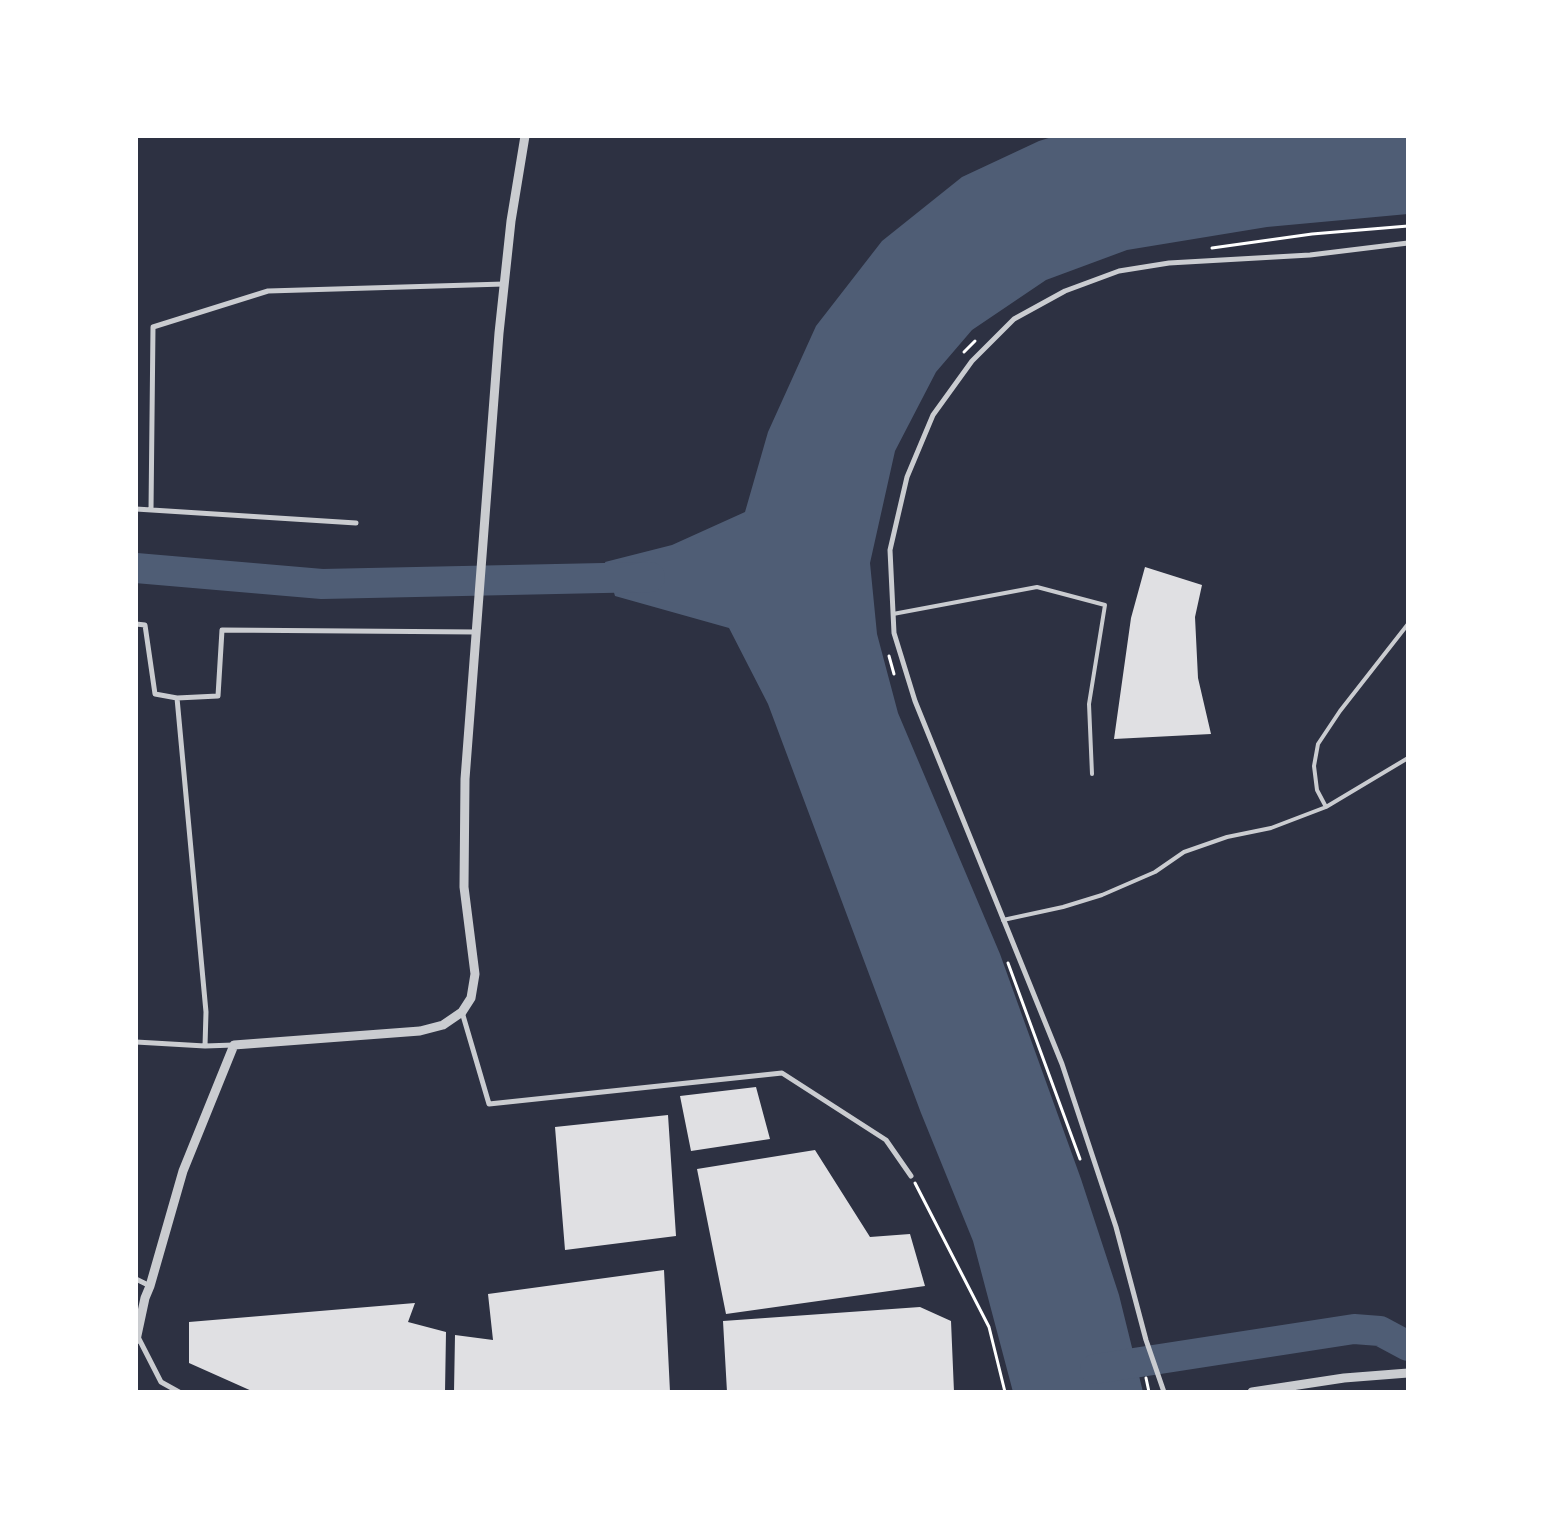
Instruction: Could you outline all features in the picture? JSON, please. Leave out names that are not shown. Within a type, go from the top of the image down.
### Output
[{"type":"street","points":[[136,1042],[205,1046],[234,1045],[420,1030],[443,1025],[462,1012],[471,998],[474,974],[464,887],[464,836],[476,627],[484,507],[504,284],[511,221],[525,136]]},
{"type":"street","points":[[1164,1392],[1146,1337],[1128,1268],[1086,1133],[1062,1064],[915,701],[894,633],[890,550],[907,477],[933,416],[972,360],[1014,319],[1065,291],[1119,271],[1169,263],[1310,255],[1408,243]]},
{"type":"street","points":[[151,510],[153,327],[268,290],[504,284]]},
{"type":"street","points":[[136,509],[356,523]]},
{"type":"street","points":[[136,624],[145,625],[156,694],[177,698],[218,696],[222,630],[476,627]]},
{"type":"street","points":[[177,698],[206,1012],[205,1046]]},
{"type":"street","points":[[462,1012],[489,1104],[782,1073],[886,1140],[911,1176]]},
{"type":"street","points":[[179,1392],[161,1382],[137,1338],[140,1300],[150,1286],[183,1171],[234,1045]]},
{"type":"street","points":[[136,1279],[150,1286]]},
{"type":"street","points":[[1252,1392],[1344,1378],[1408,1373]]},
{"type":"lane","points":[[893,614],[1037,587],[1105,605],[1089,704],[1092,774]]},
{"type":"lane","points":[[1326,808],[1317,790],[1314,766],[1318,744],[1340,711],[1408,624]]},
{"type":"lane","points":[[1003,920],[1063,907],[1102,895],[1155,872],[1184,852],[1227,837],[1272,828],[1326,808],[1408,758]]},
{"type":"path","points":[[1206,249],[1312,234],[1408,226]]},
{"type":"path","points":[[959,360],[969,345],[976,340]]},
{"type":"path","points":[[888,654],[897,682]]},
{"type":"path","points":[[1005,956],[1084,1168]]},
{"type":"path","points":[[911,1176],[989,1327],[1005,1392]]},
{"type":"water","points":[[1055,136],[1408,136],[1408,214],[1267,227],[1127,250],[1046,280],[972,330],[936,372],[895,451],[870,563],[877,634],[898,713],[1000,954],[1081,1179],[1119,1295],[1143,1392],[1013,1392],[973,1241],[921,1113],[768,704],[729,628],[615,596],[605,562],[672,545],[745,512],[768,432],[816,326],[882,241],[962,177],[1039,141]]},
{"type":"building","points":[[1145,567],[1202,585],[1195,617],[1198,678],[1211,734],[1114,739],[1131,618]]},
{"type":"building","points":[[756,1087],[770,1139],[691,1151],[680,1096]]},
{"type":"building","points":[[668,1115],[676,1236],[565,1250],[555,1127]]},
{"type":"building","points":[[815,1150],[870,1237],[910,1234],[925,1286],[726,1314],[697,1169]]},
{"type":"building","points":[[664,1270],[670,1392],[454,1392],[455,1335],[493,1340],[488,1294]]},
{"type":"building","points":[[415,1303],[408,1322],[446,1332],[445,1392],[254,1392],[189,1363],[189,1322]]},
{"type":"building","points":[[920,1307],[951,1321],[954,1392],[727,1392],[723,1321]]},
{"type":"waterway","points":[[136,568],[322,584],[650,577]]},
{"type":"waterway","points":[[1095,1369],[1354,1329],[1380,1331],[1408,1346]]}]
